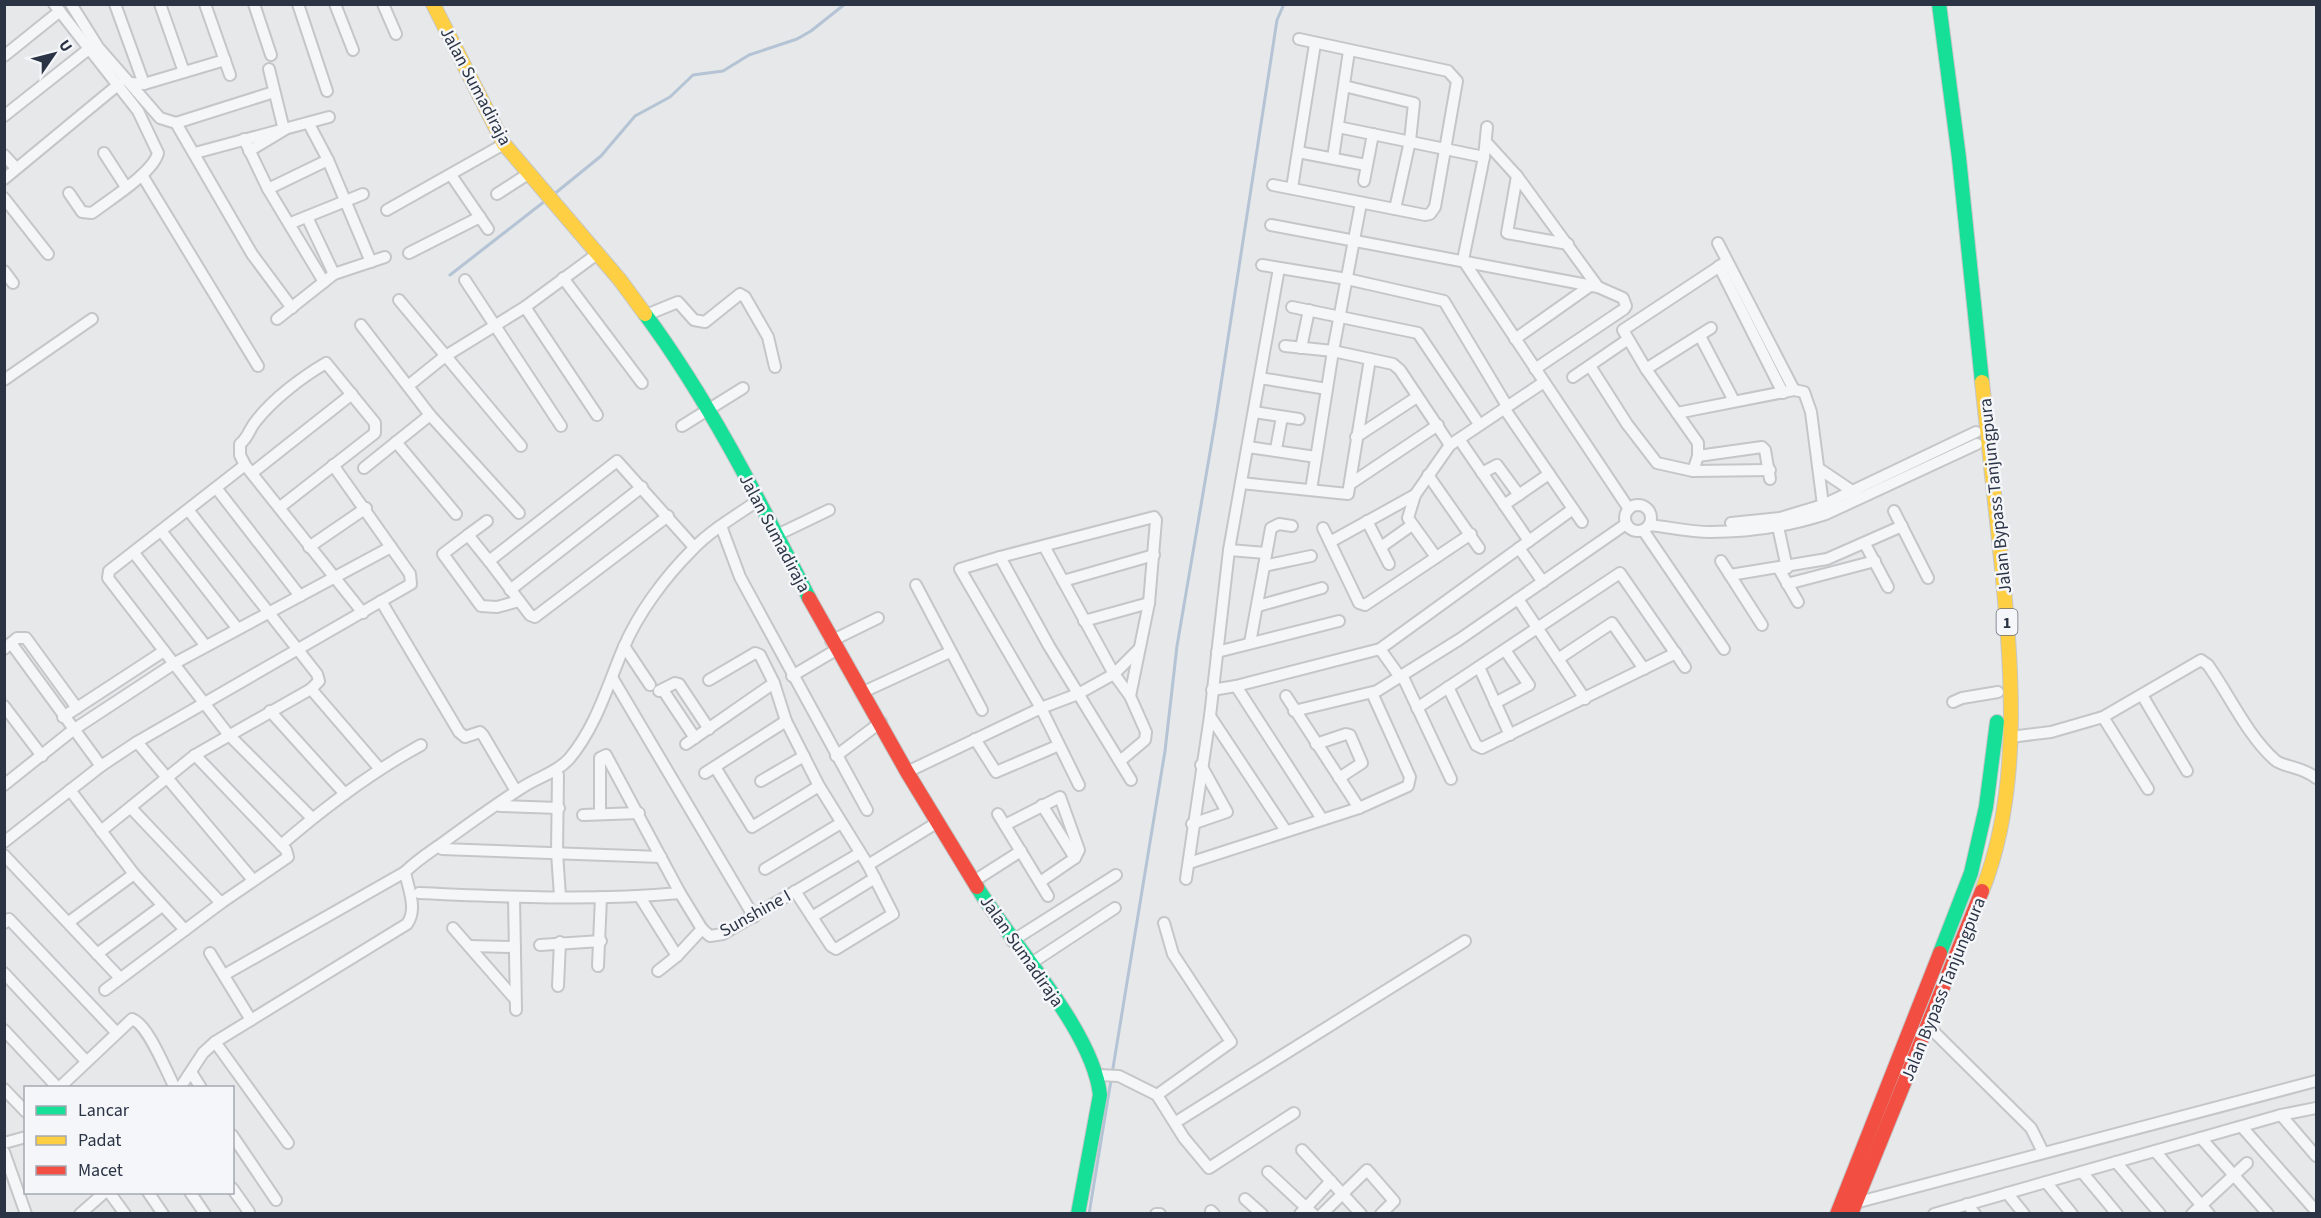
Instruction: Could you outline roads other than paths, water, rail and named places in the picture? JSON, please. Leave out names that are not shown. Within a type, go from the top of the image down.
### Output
[{"type":"main road","name":"Jalan Sumadiraja","points":[[433,4],[504,144],[646,315],[707,410],[759,500],[861,693],[881,722],[908,772],[1012,941],[1072,1022],[1102,1075]]},
{"type":"main road","name":"Jalan Bypass Tanjungpura","points":[[1837,1214],[1971,873],[1997,741],[1997,652],[1929,4]]},
{"type":"main road","name":"Jalan Bypass Tanjungpura","points":[[1853,1208],[1987,878],[2003,809],[2010,737],[2011,655],[1961,179],[1939,4]]},
{"type":"main road","points":[[1078,1214],[1102,1075]]},
{"type":"street","points":[[116,4],[144,84]]},
{"type":"street","points":[[160,4],[184,72]]},
{"type":"street","points":[[205,4],[230,75]]},
{"type":"street","points":[[254,4],[271,54]]},
{"type":"street","points":[[298,4],[327,91]]},
{"type":"street","points":[[335,4],[352,50]]},
{"type":"street","points":[[383,4],[396,34]]},
{"type":"street","points":[[73,5],[98,46],[160,118],[176,123],[274,92]]},
{"type":"street","points":[[4,56],[57,8],[138,111],[158,153],[156,161],[142,175],[88,215],[82,212],[69,193]]},
{"type":"street","points":[[1273,185],[1425,214],[1433,211],[1457,81],[1448,71],[1299,39]]},
{"type":"street","points":[[1292,188],[1315,44]]},
{"type":"street","points":[[4,116],[90,48]]},
{"type":"street","points":[[1333,158],[1350,51]]},
{"type":"street","points":[[131,83],[144,84],[225,60]]},
{"type":"street","points":[[269,69],[284,130]]},
{"type":"street","points":[[4,179],[119,84]]},
{"type":"street","points":[[1344,86],[1414,103],[1410,141],[1395,209]]},
{"type":"street","points":[[195,153],[329,117]]},
{"type":"street","points":[[176,123],[252,254],[292,308]]},
{"type":"street","points":[[309,124],[346,200],[371,262]]},
{"type":"street","points":[[1338,127],[1445,147],[1484,157]]},
{"type":"street","points":[[1487,127],[1487,143],[1463,260],[1629,509]]},
{"type":"street","points":[[249,151],[284,130]]},
{"type":"street","points":[[1364,181],[1373,135]]},
{"type":"street","points":[[244,139],[268,189],[291,223],[324,282]]},
{"type":"street","points":[[1487,143],[1516,176],[1568,244],[1594,287]]},
{"type":"street","points":[[387,210],[504,144]]},
{"type":"street","points":[[1298,152],[1366,165]]},
{"type":"street","points":[[104,153],[126,187]]},
{"type":"street","points":[[4,155],[15,168]]},
{"type":"street","points":[[268,189],[328,160]]},
{"type":"street","points":[[497,194],[528,174]]},
{"type":"street","points":[[142,175],[258,366]]},
{"type":"street","points":[[451,175],[488,229]]},
{"type":"street","points":[[1516,176],[1508,233],[1568,244]]},
{"type":"street","points":[[291,223],[363,194]]},
{"type":"street","points":[[4,198],[48,254]]},
{"type":"street","points":[[1311,490],[1333,351],[1361,203]]},
{"type":"street","points":[[308,217],[334,274]]},
{"type":"street","points":[[409,253],[480,217]]},
{"type":"street","points":[[1271,225],[1463,260],[1594,287],[1620,295],[1626,302],[1624,309],[1535,369]]},
{"type":"street","points":[[1718,243],[1723,264],[1789,391]]},
{"type":"street","points":[[408,386],[444,357],[525,307],[597,254]]},
{"type":"street","points":[[276,319],[334,274],[385,257]]},
{"type":"street","points":[[1693,471],[1698,456],[1698,443],[1646,369],[1623,330],[1723,264]]},
{"type":"street","points":[[1262,265],[1347,279],[1444,301],[1505,407],[1582,522]]},
{"type":"street","points":[[1185,879],[1210,716],[1229,550],[1279,268]]},
{"type":"street","points":[[4,271],[13,283]]},
{"type":"street","points":[[563,278],[642,383]]},
{"type":"street","points":[[465,280],[561,426]]},
{"type":"street","points":[[1515,339],[1594,287]]},
{"type":"street","points":[[646,315],[678,302],[694,320],[705,322],[740,294],[745,297],[768,337],[775,367]]},
{"type":"street","points":[[399,300],[444,357],[521,446]]},
{"type":"street","points":[[525,307],[597,416]]},
{"type":"street","points":[[1292,307],[1418,333],[1479,424]]},
{"type":"street","points":[[1301,348],[1309,310]]},
{"type":"street","points":[[4,380],[92,319]]},
{"type":"street","points":[[361,325],[430,415],[519,513]]},
{"type":"street","points":[[1646,369],[1711,328]]},
{"type":"street","points":[[1700,336],[1734,402]]},
{"type":"street","points":[[1573,377],[1627,340]]},
{"type":"street","points":[[1285,346],[1333,351],[1397,366],[1438,425],[1482,473],[1504,506],[1543,582]]},
{"type":"street","points":[[1241,483],[1346,495],[1350,484],[1370,359]]},
{"type":"street","points":[[279,508],[375,433],[376,428],[328,364],[323,365],[254,423],[252,432],[240,444],[239,450],[248,469],[309,547],[363,613]]},
{"type":"street","points":[[1590,366],[1627,424],[1657,463],[1693,471],[1770,474],[1762,447],[1698,456]]},
{"type":"street","points":[[1260,378],[1327,389]]},
{"type":"street","points":[[1436,556],[1412,525],[1408,514],[1415,495],[1454,442],[1544,382]]},
{"type":"street","points":[[682,426],[743,388]]},
{"type":"street","points":[[1677,413],[1789,391],[1804,392],[1807,396],[1821,470],[1823,506]]},
{"type":"street","points":[[312,818],[228,734],[108,578],[109,572],[217,489],[352,394]]},
{"type":"street","points":[[1356,437],[1417,397]]},
{"type":"street","points":[[1254,412],[1299,419]]},
{"type":"street","points":[[364,468],[430,415]]},
{"type":"street","points":[[1276,449],[1282,417]]},
{"type":"street","points":[[1350,484],[1438,425]]},
{"type":"street","points":[[1724,649],[1648,525],[1648,511],[1641,506],[1629,509],[1625,516],[1626,524],[1631,530],[1648,525],[1708,526],[1777,522],[1826,514],[1858,495],[1976,438]]},
{"type":"street","points":[[396,442],[456,514]]},
{"type":"street","points":[[1248,447],[1276,449],[1317,457]]},
{"type":"street","points":[[489,561],[614,463],[621,463],[694,548]]},
{"type":"street","points":[[4,842],[101,766],[137,742],[411,584],[412,579],[366,508],[333,465]]},
{"type":"street","points":[[1482,473],[1497,465],[1519,495]]},
{"type":"street","points":[[1821,470],[1858,495]]},
{"type":"street","points":[[1504,506],[1549,474]]},
{"type":"street","points":[[1428,475],[1479,548]]},
{"type":"street","points":[[510,590],[642,487]]},
{"type":"street","points":[[217,489],[300,596]]},
{"type":"street","points":[[1330,542],[1415,495]]},
{"type":"street","points":[[1777,522],[1858,495]]},
{"type":"street","points":[[224,975],[405,872],[421,856],[516,791],[558,770],[583,742],[613,679],[624,646],[660,587],[694,548],[759,500]]},
{"type":"street","points":[[309,547],[366,508]]},
{"type":"street","points":[[1212,690],[1380,650],[1573,509]]},
{"type":"street","points":[[777,535],[829,510]]},
{"type":"street","points":[[101,831],[195,755],[318,683],[317,674],[296,651],[189,511]]},
{"type":"street","points":[[1894,511],[1928,578]]},
{"type":"street","points":[[468,535],[530,615],[535,617],[668,516]]},
{"type":"street","points":[[1079,785],[1041,708],[960,572],[962,568],[1153,516],[1156,520],[1149,603],[1130,696]]},
{"type":"street","points":[[487,521],[443,554],[443,558],[481,606],[497,607],[519,601]]},
{"type":"street","points":[[1367,521],[1389,564]]},
{"type":"street","points":[[1777,522],[1787,584],[1798,602]]},
{"type":"street","points":[[1250,643],[1271,528],[1279,524],[1292,526]]},
{"type":"street","points":[[1294,711],[1372,693],[1518,599],[1626,524]]},
{"type":"street","points":[[1381,547],[1412,525]]},
{"type":"street","points":[[721,526],[740,577],[867,810]]},
{"type":"street","points":[[1730,575],[1827,559],[1902,526]]},
{"type":"street","points":[[1323,528],[1359,603],[1363,605],[1368,604],[1471,534]]},
{"type":"street","points":[[162,532],[237,628]]},
{"type":"street","points":[[1865,544],[1888,586]]},
{"type":"street","points":[[1044,546],[1113,674],[1130,696],[1146,736],[1145,740],[1120,760]]},
{"type":"street","points":[[4,785],[73,730],[175,663],[266,612],[391,547]]},
{"type":"street","points":[[1229,550],[1266,554]]},
{"type":"street","points":[[134,553],[205,645]]},
{"type":"street","points":[[1063,581],[1154,555]]},
{"type":"street","points":[[1264,566],[1311,556]]},
{"type":"street","points":[[1000,557],[1078,694],[1131,780]]},
{"type":"street","points":[[1721,561],[1762,625]]},
{"type":"street","points":[[1787,584],[1875,561]]},
{"type":"street","points":[[1417,708],[1621,573],[1685,668]]},
{"type":"street","points":[[916,585],[982,710]]},
{"type":"street","points":[[1258,606],[1322,588]]},
{"type":"street","points":[[1518,599],[1585,699]]},
{"type":"street","points":[[381,601],[459,732],[465,737],[480,732],[483,735],[516,791]]},
{"type":"street","points":[[1084,621],[1149,603]]},
{"type":"street","points":[[792,676],[834,645],[878,618]]},
{"type":"street","points":[[1217,652],[1339,621]]},
{"type":"street","points":[[1558,659],[1612,623],[1644,669]]},
{"type":"street","points":[[77,708],[26,638],[22,636],[8,646],[101,766]]},
{"type":"street","points":[[624,646],[657,689],[690,741],[774,683]]},
{"type":"street","points":[[908,772],[1041,708],[1078,694],[1113,674],[1139,649]]},
{"type":"street","points":[[1380,650],[1401,676],[1451,779]]},
{"type":"street","points":[[1495,703],[1529,685],[1505,650]]},
{"type":"street","points":[[63,717],[164,651]]},
{"type":"street","points":[[709,680],[758,652],[774,683],[786,721],[819,786],[892,908],[892,916],[836,949],[795,891]]},
{"type":"street","points":[[861,693],[950,652]]},
{"type":"street","points":[[1448,687],[1478,748],[1510,735],[1676,653]]},
{"type":"street","points":[[2010,737],[2051,732],[2103,717],[2198,661],[2204,661],[2251,731],[2275,761],[2298,766],[2316,777]]},
{"type":"street","points":[[1479,667],[1510,735]]},
{"type":"street","points":[[613,679],[754,917]]},
{"type":"street","points":[[657,689],[679,684],[709,729]]},
{"type":"street","points":[[1236,686],[1322,819]]},
{"type":"street","points":[[311,688],[379,768]]},
{"type":"street","points":[[1953,702],[1962,698],[1998,692]]},
{"type":"street","points":[[1189,863],[1359,808],[1411,782],[1372,693]]},
{"type":"street","points":[[2142,695],[2187,771]]},
{"type":"street","points":[[1286,696],[1359,808]]},
{"type":"street","points":[[4,706],[42,756]]},
{"type":"street","points":[[270,711],[345,794]]},
{"type":"street","points":[[1210,716],[1286,831]]},
{"type":"street","points":[[2103,717],[2148,789]]},
{"type":"street","points":[[786,721],[710,770],[752,827],[819,786]]},
{"type":"street","points":[[836,756],[881,722]]},
{"type":"street","points":[[1316,744],[1346,734],[1350,735],[1362,766],[1339,778]]},
{"type":"street","points":[[975,739],[996,772],[1058,746]]},
{"type":"street","points":[[137,742],[252,880]]},
{"type":"street","points":[[281,845],[312,818],[379,768],[421,745]]},
{"type":"street","name":"Sunshine I","points":[[600,813],[600,758],[606,754],[680,893],[702,929],[710,936],[723,934],[754,917],[860,853]]},
{"type":"street","points":[[105,990],[252,880],[288,857],[281,845],[195,755]]},
{"type":"street","points":[[761,781],[804,756]]},
{"type":"street","points":[[1192,824],[1227,812],[1201,765]]},
{"type":"street","points":[[558,775],[557,853],[560,896]]},
{"type":"street","points":[[70,790],[134,874],[185,930]]},
{"type":"street","points":[[1005,825],[1060,797],[1079,846],[1076,858],[1040,882]]},
{"type":"street","points":[[1042,805],[1076,858]]},
{"type":"street","points":[[500,806],[559,808]]},
{"type":"street","points":[[131,808],[221,903]]},
{"type":"street","points":[[583,815],[639,813]]},
{"type":"street","points":[[998,814],[1048,896]]},
{"type":"street","points":[[868,865],[938,822]]},
{"type":"street","points":[[765,869],[841,824]]},
{"type":"street","points":[[442,849],[661,857]]},
{"type":"street","points":[[975,881],[1021,851]]},
{"type":"street","points":[[4,855],[120,978]]},
{"type":"street","points":[[181,1086],[203,1053],[215,1042],[407,924],[412,917],[412,902],[405,872]]},
{"type":"street","points":[[69,922],[134,874]]},
{"type":"street","points":[[1012,941],[1116,875]]},
{"type":"street","points":[[812,917],[875,878]]},
{"type":"street","points":[[419,893],[514,897],[640,897],[680,893]]},
{"type":"street","points":[[453,928],[515,1005],[514,897]]},
{"type":"street","points":[[598,966],[601,941],[601,897]]},
{"type":"street","points":[[640,897],[677,956]]},
{"type":"street","points":[[97,954],[162,906]]},
{"type":"street","points":[[1030,964],[1115,908]]},
{"type":"street","points":[[6,919],[116,1032]]},
{"type":"street","points":[[1157,1095],[1231,1042],[1173,954],[1164,923]]},
{"type":"street","points":[[658,971],[677,956],[702,929]]},
{"type":"street","points":[[540,945],[601,941]]},
{"type":"street","points":[[1176,1122],[1465,941]]},
{"type":"street","points":[[558,986],[560,942]]},
{"type":"street","points":[[469,946],[515,947]]},
{"type":"street","points":[[210,953],[251,1020]]},
{"type":"street","points":[[4,973],[85,1060]]},
{"type":"street","points":[[60,1086],[85,1060],[132,1019],[139,1022],[174,1086]]},
{"type":"street","points":[[1928,1026],[2031,1128],[2043,1152]]},
{"type":"street","points":[[4,1030],[56,1086]]},
{"type":"street","points":[[215,1042],[288,1143]]},
{"type":"street","points":[[191,1072],[200,1086]]},
{"type":"street","points":[[1102,1075],[1119,1076],[1157,1095],[1184,1138],[1209,1168],[1294,1113]]},
{"type":"street","points":[[1853,1208],[2043,1152],[2316,1081]]},
{"type":"street","points":[[4,1089],[24,1110]]},
{"type":"street","points":[[1934,1214],[2242,1126],[2316,1108]]},
{"type":"street","points":[[2282,1115],[2316,1156]]},
{"type":"street","points":[[2242,1126],[2316,1211]]},
{"type":"street","points":[[4,1143],[24,1138]]},
{"type":"street","points":[[234,1138],[276,1200]]},
{"type":"street","points":[[2201,1138],[2268,1214]]},
{"type":"street","points":[[1302,1150],[1361,1214]]},
{"type":"street","points":[[2155,1151],[2205,1209]]},
{"type":"street","points":[[4,1152],[26,1214]]},
{"type":"street","points":[[2116,1162],[2160,1214]]},
{"type":"street","points":[[2192,1214],[2205,1209],[2247,1163]]},
{"type":"street","points":[[1322,1214],[1363,1172],[1369,1171],[1394,1201],[1381,1214]]},
{"type":"street","points":[[1268,1172],[1306,1212],[1331,1181]]},
{"type":"street","points":[[2082,1172],[2116,1214]]},
{"type":"street","points":[[2046,1182],[2072,1214]]},
{"type":"street","points":[[234,1191],[249,1212]]},
{"type":"street","points":[[2007,1193],[2024,1214]]},
{"type":"street","points":[[80,1214],[103,1194]]},
{"type":"street","points":[[111,1194],[125,1214]]},
{"type":"street","points":[[149,1194],[163,1214]]},
{"type":"street","points":[[191,1194],[205,1214]]},
{"type":"street","points":[[1245,1199],[1262,1214]]},
{"type":"street","points":[[1967,1204],[1975,1214]]},
{"type":"waterway","points":[[553,195],[601,156],[635,116],[670,97],[693,75],[723,71],[749,55],[797,39],[845,4]]},
{"type":"waterway","points":[[1089,1214],[1165,751],[1177,646],[1215,423],[1277,20],[1284,4]]},
{"type":"waterway","points":[[450,275],[545,201]]}]
